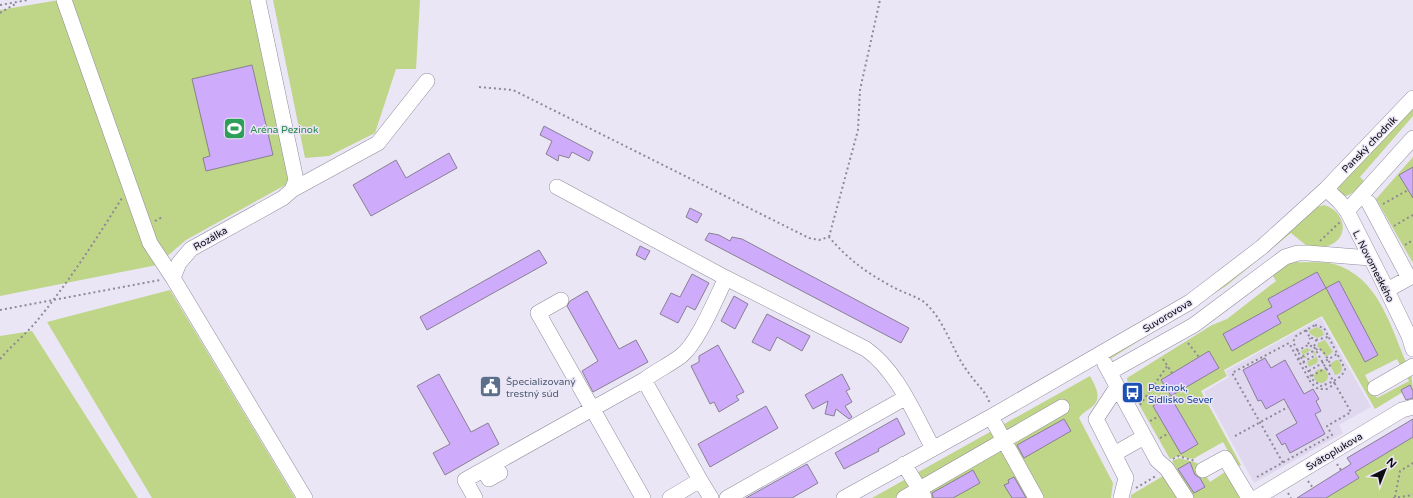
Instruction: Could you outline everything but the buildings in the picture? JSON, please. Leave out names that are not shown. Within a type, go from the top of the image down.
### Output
[{"type":"street","points":[[64,0],[150,243],[169,278],[305,498]]},
{"type":"street","points":[[258,0],[296,180],[292,190]]},
{"type":"street","name":"Rozálka","points":[[169,278],[191,249],[283,198],[292,190],[378,143],[427,81]]},
{"type":"street","name":"Panský chodník","points":[[1326,190],[1413,98]]},
{"type":"street","points":[[1345,216],[1413,138]]},
{"type":"street","points":[[556,187],[726,278],[866,349],[878,357],[889,369],[933,448]]},
{"type":"street","name":"L. Novomeského","points":[[1326,190],[1339,201],[1345,216],[1387,290],[1409,336],[1413,349]]},
{"type":"street","name":"Suvorovova","points":[[844,498],[1160,321],[1224,278],[1262,247],[1326,190]]},
{"type":"street","points":[[1374,205],[1412,280],[1387,290]]},
{"type":"street","points":[[1110,372],[1194,325],[1285,257],[1303,253],[1370,258]]},
{"type":"street","points":[[475,498],[465,480],[644,380],[688,350],[698,334],[726,278]]},
{"type":"street","points":[[561,300],[538,313],[641,497]]},
{"type":"street","points":[[1099,354],[1117,386],[1149,433],[1157,460],[1168,465],[1186,498]]},
{"type":"street","points":[[1375,388],[1413,366]]},
{"type":"street","points":[[644,380],[711,498]]},
{"type":"street","points":[[1117,386],[1096,419],[1126,478],[1121,498]]},
{"type":"street","points":[[727,498],[905,398]]},
{"type":"street","points":[[904,498],[922,494],[1004,441],[1062,407]]},
{"type":"street","name":"Svätoplukova","points":[[1256,498],[1402,410],[1413,407]]},
{"type":"street","points":[[992,416],[1004,441],[1036,498]]},
{"type":"street","points":[[1114,454],[1149,433]]},
{"type":"street","points":[[1199,465],[1225,458],[1249,498]]},
{"type":"street","points":[[904,464],[922,494]]},
{"type":"street","points":[[484,470],[489,480],[500,473]]},
{"type":"street","points":[[670,498],[700,480]]},
{"type":"path","points":[[0,5],[28,0]]},
{"type":"path","points":[[828,237],[858,130],[860,90],[880,0]]},
{"type":"path","points":[[0,13],[20,1]]},
{"type":"path","points":[[479,87],[513,90],[809,238],[819,240],[828,237]]},
{"type":"path","points":[[0,359],[34,324],[77,270],[130,185]]},
{"type":"path","points":[[1374,205],[1408,190]]},
{"type":"path","points":[[1391,227],[1413,215]]},
{"type":"path","points":[[1316,245],[1345,216]]},
{"type":"path","points":[[828,237],[856,266],[891,286],[919,299],[933,312],[968,372],[988,397],[992,416]]},
{"type":"path","points":[[1402,247],[1413,240]]},
{"type":"path","points":[[0,310],[169,278]]},
{"type":"path","points":[[1315,325],[1319,325],[1324,328],[1328,337],[1345,368],[1343,374],[1323,386],[1319,385],[1311,376],[1294,346],[1294,339],[1315,325]]},
{"type":"path","points":[[1297,351],[1308,345],[1310,338],[1306,330]]},
{"type":"path","points":[[1310,338],[1316,340],[1328,337]]},
{"type":"path","points":[[1257,477],[1332,435],[1327,426],[1351,412],[1315,348],[1316,340]]},
{"type":"path","points":[[1188,343],[1199,357]]},
{"type":"path","points":[[1283,463],[1232,373],[1288,343],[1308,378],[1318,390],[1326,389],[1335,384]]},
{"type":"path","points":[[1308,345],[1319,348],[1331,365],[1308,378]]},
{"type":"path","points":[[1298,359],[1315,348]]},
{"type":"path","points":[[1309,371],[1337,354]]},
{"type":"path","points":[[1303,362],[1314,356]]},
{"type":"path","points":[[1163,359],[1172,373]]},
{"type":"path","points":[[1138,408],[1168,365]]},
{"type":"path","points":[[1235,436],[1288,406]]},
{"type":"path","points":[[1149,433],[1159,416]]},
{"type":"path","points":[[1149,433],[1169,433]]},
{"type":"path","points":[[1134,490],[1178,456],[1199,465]]},
{"type":"path","points":[[1335,459],[1341,470]]},
{"type":"path","points":[[1413,463],[1400,471],[1394,498],[1413,496]]},
{"type":"path","points":[[1306,476],[1313,488]]},
{"type":"shaded area","points":[[1321,318],[1371,407],[1339,425],[1343,433],[1254,483],[1204,392],[1229,377],[1226,371]]},
{"type":"green space","points":[[59,0],[252,0],[289,183],[186,240],[157,265],[0,296],[0,10]]},
{"type":"green space","points":[[273,0],[420,0],[416,69],[396,69],[375,133],[329,156],[305,158]]},
{"type":"green space","points":[[1413,108],[1413,116],[1360,177],[1364,181],[1358,188],[1346,196],[1340,193],[1338,187]]},
{"type":"green space","points":[[1413,157],[1413,263],[1376,199]]},
{"type":"green space","points":[[1324,205],[1338,214],[1343,227],[1342,233],[1332,244],[1322,247],[1308,247],[1291,233],[1226,286],[1110,359],[1110,355],[1317,207]]},
{"type":"green space","points":[[1295,262],[1320,262],[1334,264],[1349,270],[1362,280],[1372,291],[1388,318],[1406,362],[1400,365],[1397,359],[1365,375],[1377,398],[1409,381],[1405,374],[1411,372],[1413,390],[1411,387],[1375,409],[1322,316],[1224,370],[1227,376],[1201,391],[1241,465],[1237,467],[1223,442],[1193,459],[1178,456],[1170,459],[1128,385],[1127,378],[1212,325],[1227,319],[1276,281],[1271,273],[1284,264]]},
{"type":"green space","points":[[170,290],[295,498],[152,498],[47,322]]},
{"type":"green space","points":[[1317,327],[1322,330],[1324,335],[1317,338],[1309,333],[1310,330]]},
{"type":"green space","points":[[32,331],[138,498],[0,498],[0,336]]},
{"type":"green space","points":[[1325,340],[1333,352],[1326,357],[1317,346],[1318,343]]},
{"type":"green space","points":[[1307,348],[1314,351],[1318,360],[1317,363],[1309,367],[1307,362],[1316,357],[1311,350],[1304,354],[1307,358],[1304,358],[1301,351]]},
{"type":"green space","points":[[1336,360],[1340,362],[1342,369],[1340,373],[1335,375],[1330,364]]},
{"type":"green space","points":[[1318,369],[1324,369],[1328,373],[1328,379],[1324,383],[1318,383],[1314,379],[1314,373]]},
{"type":"green space","points":[[1090,376],[1097,391],[1097,399],[1093,406],[1079,418],[1113,483],[1111,498],[872,498]]},
{"type":"green space","points":[[1413,437],[1413,498],[1326,498],[1359,478],[1355,471]]},
{"type":"green space","points":[[1179,458],[1197,463],[1210,482],[1225,472],[1241,498],[1194,498],[1172,461]]},
{"type":"green space","points":[[1163,476],[1177,498],[1131,498],[1131,495]]},
{"type":"place","name":"Aréna Pezinok","points":[[235,129]]},
{"type":"place","name":"Špecializovaný trestný súd","points":[[490,387]]},
{"type":"place","name":"Pezinok, Sídlisko Sever","points":[[1132,393]]}]
